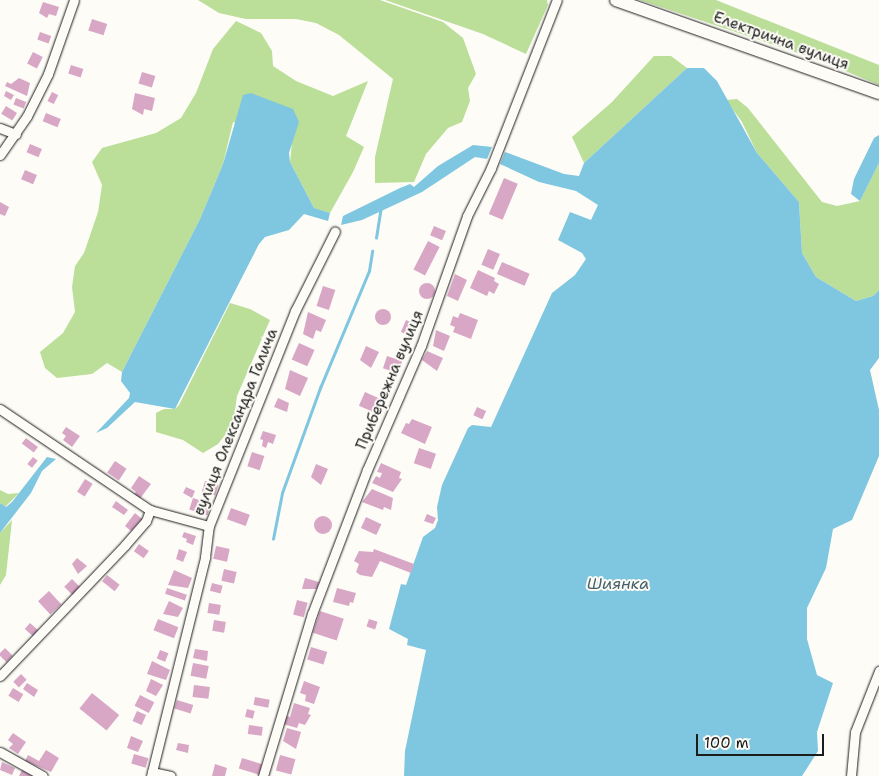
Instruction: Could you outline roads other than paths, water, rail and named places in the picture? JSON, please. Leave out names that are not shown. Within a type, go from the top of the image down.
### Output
[{"type":"street","points":[[0,156],[16,134],[48,74],[74,0]]},
{"type":"street","name":"Прибережна вулиця","points":[[263,776],[283,703],[332,562],[367,470],[421,346],[468,216],[491,168],[557,0]]},
{"type":"street","name":"Електрична вулиця","points":[[616,0],[879,94]]},
{"type":"street","points":[[0,128],[16,134]]},
{"type":"street","name":"вулиця Олександра Галича","points":[[152,774],[184,633],[205,557],[209,526],[295,311],[335,231]]},
{"type":"street","points":[[0,409],[150,510],[209,526]]},
{"type":"street","points":[[0,676],[101,572],[146,521],[150,510]]},
{"type":"street","points":[[851,776],[854,732],[879,671]]},
{"type":"street","points":[[0,752],[43,776]]},
{"type":"street","points":[[152,774],[171,776]]},
{"type":"water","name":"Шиянка","points":[[687,68],[704,68],[717,81],[757,153],[799,202],[802,253],[816,277],[856,301],[873,296],[879,290],[879,358],[870,370],[879,410],[879,456],[852,520],[833,529],[826,568],[807,608],[807,639],[817,675],[833,683],[817,732],[818,751],[802,776],[404,776],[405,751],[426,650],[407,645],[408,639],[389,629],[401,584],[406,585],[423,537],[435,528],[438,520],[437,507],[442,485],[468,428],[472,425],[491,427],[552,293],[575,275],[586,259],[582,253],[558,240],[570,212],[591,220],[598,205],[576,191],[539,182],[500,164],[505,152],[564,174],[579,176],[584,163]]},
{"type":"water","points":[[251,93],[293,109],[299,122],[289,153],[290,162],[314,208],[330,213],[328,221],[304,214],[289,230],[265,237],[259,244],[175,409],[135,402],[107,428],[96,433],[129,398],[130,393],[121,381],[122,372],[200,219],[223,164],[243,95]]},
{"type":"water","points":[[879,135],[879,163],[860,201],[851,194],[854,179],[874,138]]},
{"type":"water","points":[[473,145],[492,147],[487,159],[475,157],[422,192],[362,220],[341,225],[343,216],[400,188],[410,184],[414,187],[438,166]]},
{"type":"water","points":[[47,457],[56,459],[42,471],[31,493],[0,533],[0,503],[6,507],[12,502]]},
{"type":"waterway","points":[[376,238],[381,207]]},
{"type":"waterway","points":[[273,539],[282,493],[320,388],[369,271],[372,251]]}]
